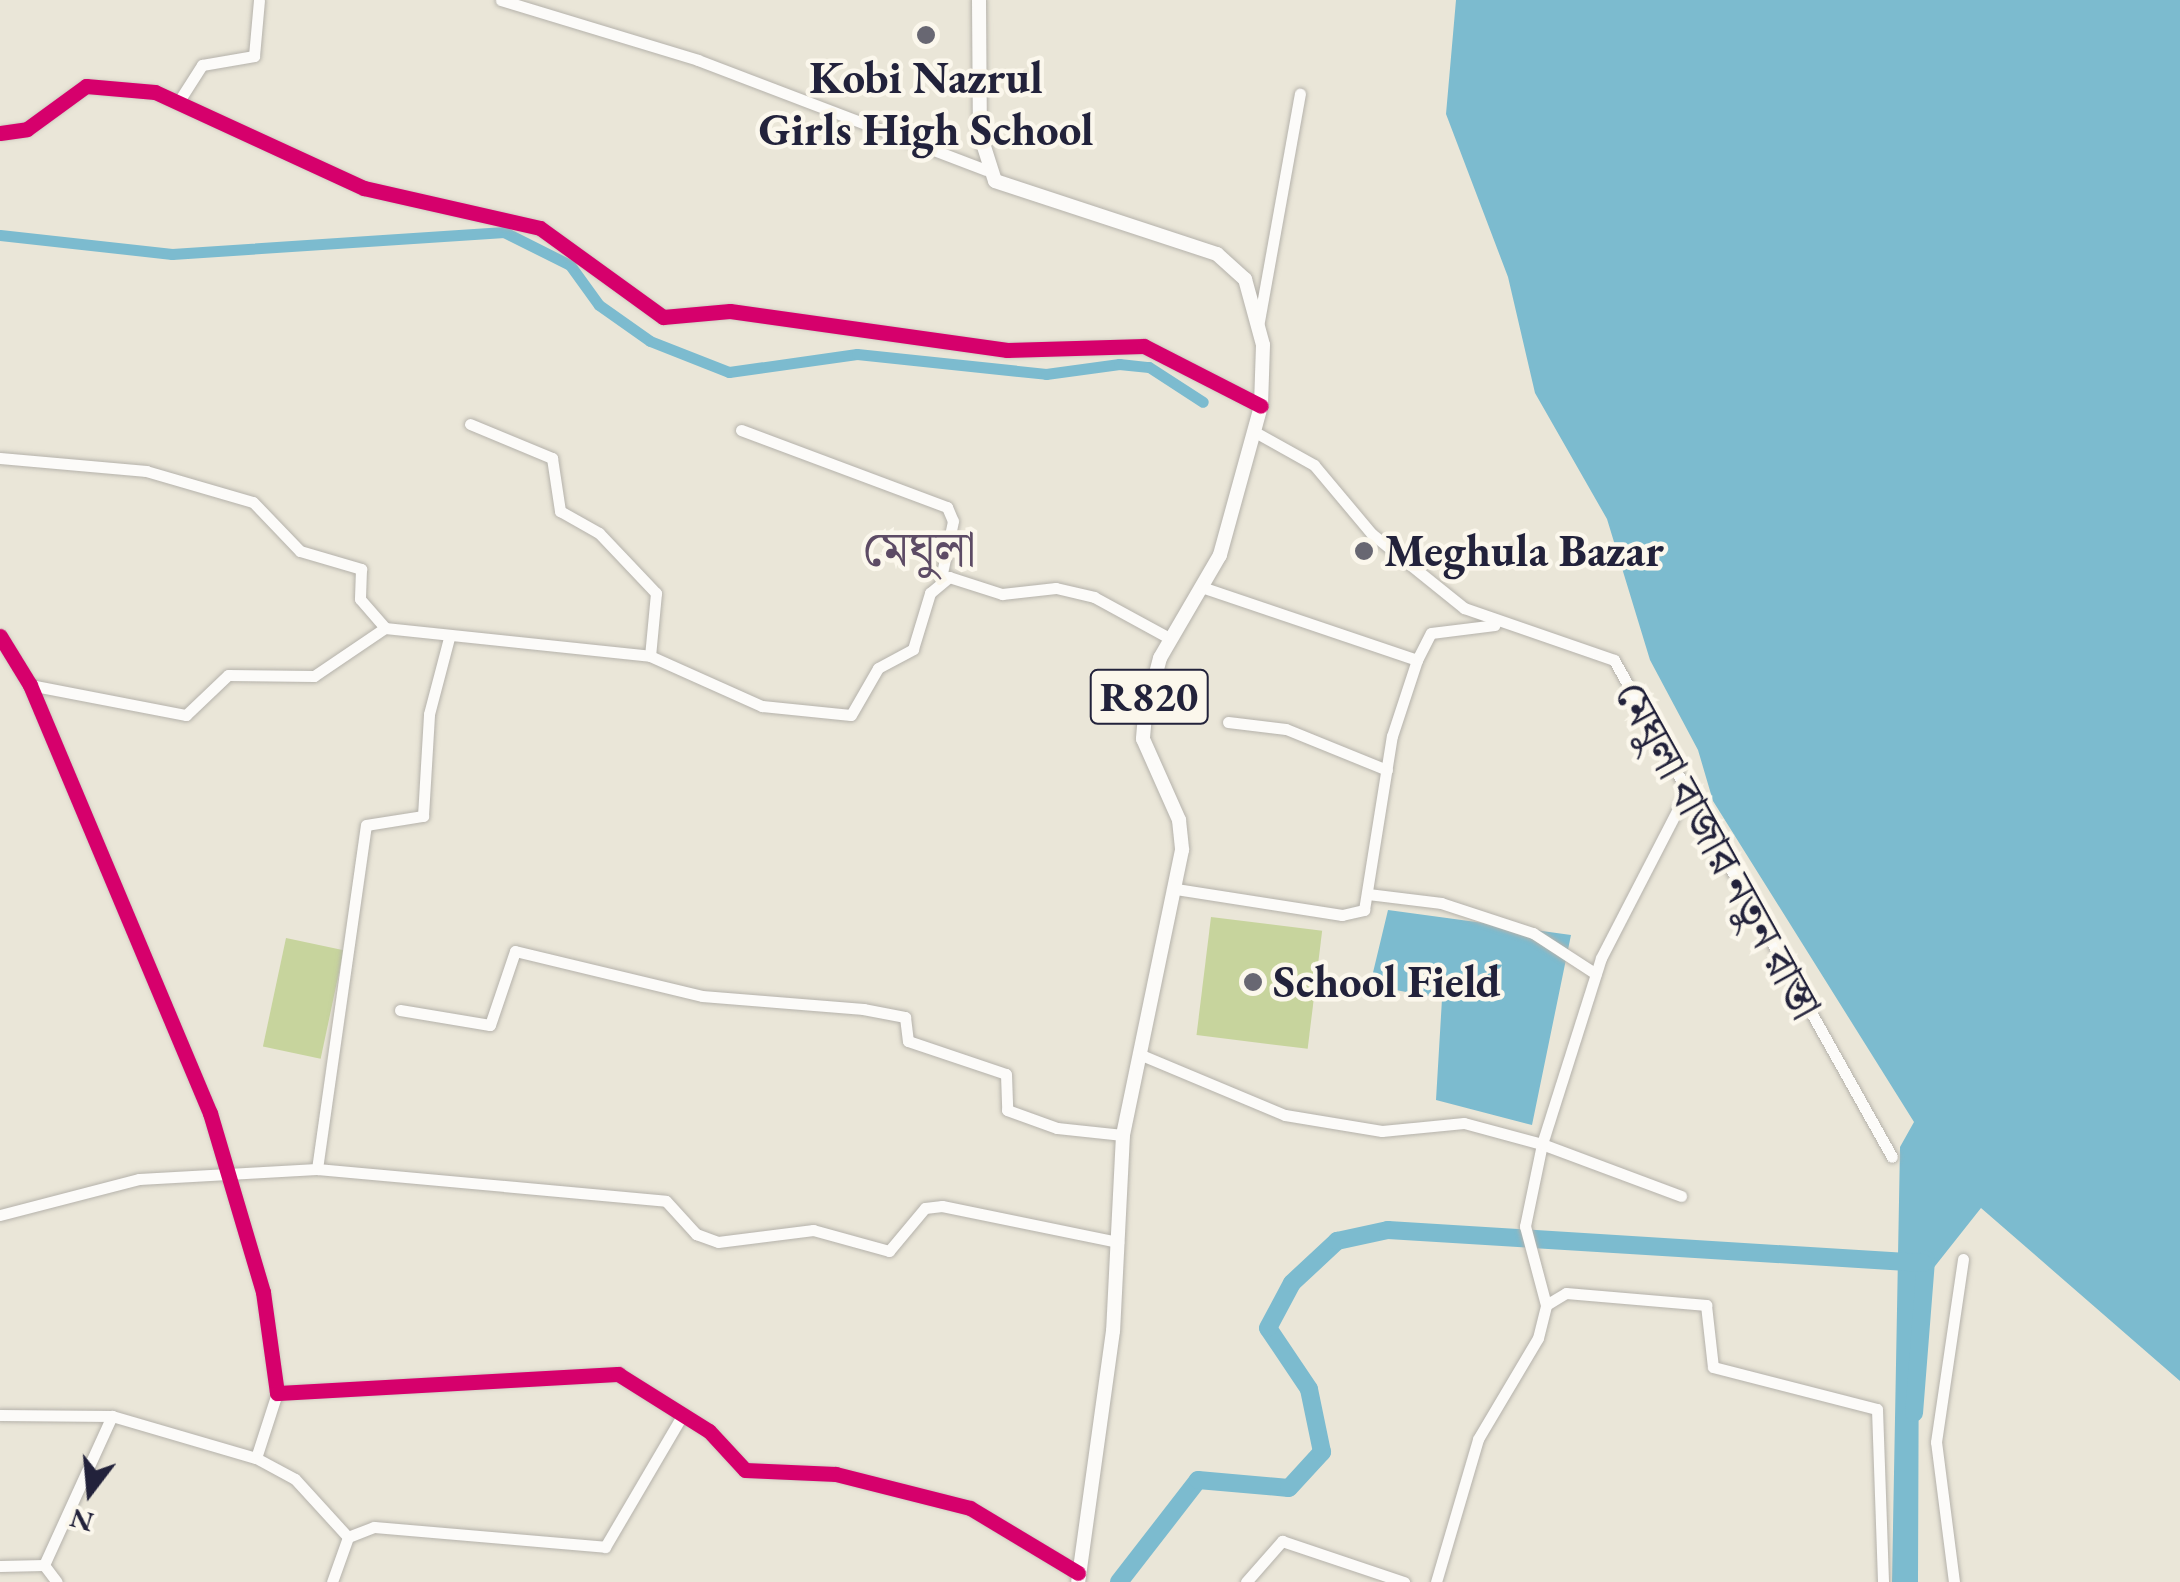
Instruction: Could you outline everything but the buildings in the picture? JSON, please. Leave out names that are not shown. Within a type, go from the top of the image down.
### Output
[{"type":"main road","points":[[980,0],[976,80],[986,170]]},
{"type":"main road","name":"R820","points":[[986,170],[1010,189],[1217,254],[1245,279],[1259,321],[1261,406],[1255,432],[1207,589],[1171,639],[1143,740],[1179,820],[1176,888],[1123,1135],[1118,1242],[1078,1578]]},
{"type":"street","points":[[179,101],[202,65],[254,56],[260,0]]},
{"type":"street","points":[[501,0],[698,60],[986,170]]},
{"type":"street","points":[[0,133],[27,129],[86,86],[179,101],[364,188],[540,228],[663,318],[730,310],[1007,350],[1144,346],[1261,406]]},
{"type":"street","points":[[1259,321],[1300,94]]},
{"type":"street","points":[[470,424],[552,458],[560,511],[599,533],[656,593],[650,656]]},
{"type":"street","points":[[0,458],[146,470],[253,502],[300,551],[361,569],[360,600],[384,628],[449,638],[650,656],[762,706],[858,713],[878,668],[914,649],[942,578],[953,521],[947,507],[741,430]]},
{"type":"street","name":"মেঘুলা বাজার নতুন রাস্তা","points":[[1255,432],[1314,465],[1372,534],[1444,594],[1500,625],[1614,660],[1685,794],[1892,1157]]},
{"type":"street","points":[[942,578],[1002,594],[1056,588],[1094,597],[1171,639]]},
{"type":"street","points":[[1207,589],[1417,660]]},
{"type":"street","points":[[1176,888],[1342,915],[1364,910],[1386,770],[1417,660],[1431,634],[1500,625]]},
{"type":"street","points":[[30,684],[186,714],[228,675],[314,676],[384,628]]},
{"type":"street","points":[[0,636],[30,684],[229,1169],[264,1292],[276,1394],[256,1458]]},
{"type":"street","points":[[318,1169],[366,826],[422,816],[428,714],[449,638]]},
{"type":"street","points":[[1228,722],[1286,729],[1386,770]]},
{"type":"street","points":[[1436,1582],[1478,1439],[1538,1338],[1546,1304],[1536,1289],[1525,1226],[1542,1144],[1596,974],[1685,794]]},
{"type":"street","points":[[1368,894],[1441,903],[1533,933],[1596,974]]},
{"type":"street","points":[[400,1010],[490,1025],[515,951],[702,996],[864,1009],[905,1018],[908,1041],[1006,1074],[1007,1110],[1057,1128],[1123,1135]]},
{"type":"street","points":[[1139,1054],[1284,1114],[1382,1131],[1464,1124],[1542,1144],[1681,1196]]},
{"type":"street","points":[[0,1215],[139,1179],[229,1169],[318,1169],[666,1201],[696,1234],[718,1242],[813,1230],[889,1250],[924,1208],[942,1206],[1118,1242]]},
{"type":"street","points":[[1954,1582],[1936,1442],[1963,1259]]},
{"type":"street","points":[[1546,1304],[1566,1293],[1706,1305],[1713,1367],[1877,1409],[1883,1582]]},
{"type":"street","points":[[276,1394],[618,1374],[683,1414],[745,1470],[836,1474],[970,1508],[1078,1578]]},
{"type":"street","points":[[348,1536],[374,1527],[598,1550],[683,1414]]},
{"type":"street","points":[[0,1415],[112,1416],[256,1458],[295,1479],[348,1536]]},
{"type":"street","points":[[44,1565],[112,1416]]},
{"type":"street","points":[[332,1582],[348,1536]]},
{"type":"street","points":[[1246,1582],[1282,1541],[1404,1582]]},
{"type":"street","points":[[0,1566],[44,1565]]},
{"type":"street","points":[[44,1565],[57,1582]]},
{"type":"green space","name":"School Field","points":[[1211,917],[1322,931],[1308,1049],[1196,1035]]},
{"type":"green space","points":[[286,938],[344,950],[321,1059],[263,1047]]},
{"type":"water","points":[[1456,0],[2180,0],[2180,1381],[1981,1208],[1924,1280],[1919,1310],[1918,1582],[1892,1582],[1900,1147],[1914,1122],[1713,801],[1698,750],[1650,660],[1607,519],[1535,393],[1508,277],[1446,114]]},
{"type":"water","points":[[1388,910],[1571,935],[1532,1125],[1436,1100],[1442,999],[1370,985]]},
{"type":"waterway","points":[[0,235],[172,254],[504,232],[570,265],[599,305],[650,341],[729,372],[857,354],[1046,374],[1119,364],[1149,367],[1203,402]]},
{"type":"waterway","points":[[1119,1582],[1198,1480],[1289,1488],[1322,1452],[1309,1389],[1268,1328],[1292,1283],[1337,1241],[1388,1230],[1923,1263]]},
{"type":"waterway","points":[[1914,1413],[1926,1259]]},
{"type":"cycle path","points":[[0,133],[27,129],[86,86],[155,92],[364,188],[540,228],[663,317],[730,311],[1007,350],[1144,346],[1261,406]]},
{"type":"cycle path","points":[[0,636],[30,685],[210,1113],[263,1292],[277,1393],[618,1374],[709,1431],[745,1470],[836,1474],[970,1508],[1078,1573]]},
{"type":"place","name":"Kobi Nazrul Girls High School","points":[[926,35]]},
{"type":"place","name":"Meghula Bazar","points":[[1364,551]]},
{"type":"place","name":"School Field","points":[[1253,982]]},
{"type":"district","name":"মেঘুলা","points":[[919,549]]}]
